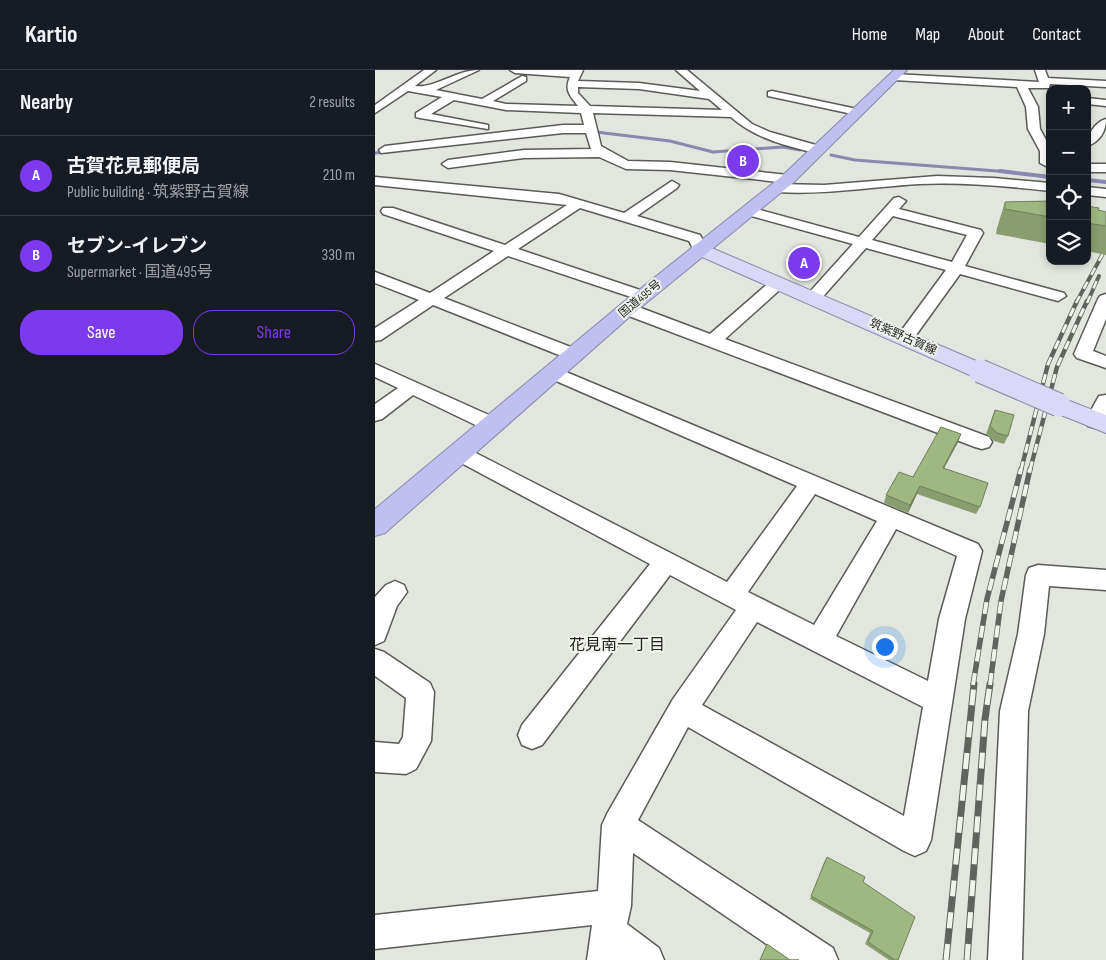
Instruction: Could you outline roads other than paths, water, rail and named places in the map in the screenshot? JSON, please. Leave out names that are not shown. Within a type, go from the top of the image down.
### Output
[{"type":"highway","name":"国道495号","points":[[375,526],[643,296],[782,183],[819,150],[898,73]]},
{"type":"main road","name":"筑紫野古賀線","points":[[700,248],[1059,406],[1102,416]]},
{"type":"street","points":[[375,110],[431,70]]},
{"type":"street","points":[[426,90],[474,70]]},
{"type":"street","points":[[681,70],[755,130],[819,150]]},
{"type":"street","points":[[898,73],[1045,86],[1042,75],[1106,84]]},
{"type":"street","points":[[483,103],[518,74],[575,76],[714,96]]},
{"type":"street","points":[[575,76],[573,93],[586,109],[595,147],[601,153],[626,165],[669,166],[837,190],[916,182],[987,181],[1046,186]]},
{"type":"street","points":[[1021,85],[1034,98],[1032,107],[1034,129],[1045,144]]},
{"type":"street","points":[[406,87],[483,103],[525,109],[734,114]]},
{"type":"street","points":[[771,94],[857,112]]},
{"type":"street","points":[[451,97],[421,115],[484,127]]},
{"type":"street","points":[[1091,101],[1106,103]]},
{"type":"street","points":[[419,145],[433,117]]},
{"type":"street","points":[[1091,140],[1095,138],[1100,126],[1106,122]]},
{"type":"street","points":[[385,150],[563,129],[591,129]]},
{"type":"street","points":[[448,164],[483,161],[524,154],[601,153]]},
{"type":"street","points":[[1091,168],[1106,168]]},
{"type":"street","points":[[375,181],[559,198],[695,238],[700,248]]},
{"type":"street","points":[[813,298],[916,182]]},
{"type":"street","points":[[375,220],[425,185]]},
{"type":"street","points":[[627,217],[672,185]]},
{"type":"street","points":[[1091,190],[1106,192]]},
{"type":"street","points":[[375,336],[579,203]]},
{"type":"street","points":[[388,211],[506,252],[643,296]]},
{"type":"street","points":[[749,211],[1058,296]]},
{"type":"street","points":[[890,212],[976,233],[956,268],[905,338]]},
{"type":"street","points":[[375,277],[575,355]]},
{"type":"street","points":[[713,341],[778,283]]},
{"type":"street","points":[[1106,299],[1083,354],[1106,362]]},
{"type":"street","points":[[627,310],[982,442]]},
{"type":"street","points":[[375,370],[493,425]]},
{"type":"street","points":[[554,373],[970,551],[952,619],[915,840],[683,709]]},
{"type":"street","points":[[375,414],[411,387]]},
{"type":"street","points":[[459,453],[666,562],[939,701]]},
{"type":"street","points":[[608,932],[618,825],[742,601],[811,482]]},
{"type":"street","points":[[819,641],[891,517]]},
{"type":"street","points":[[532,735],[666,562]]},
{"type":"street","points":[[1005,960],[1014,711],[1031,634],[1038,575],[1106,580]]},
{"type":"street","points":[[375,634],[386,600],[395,592]]},
{"type":"street","points":[[375,661],[420,692],[417,741],[406,758],[375,756]]},
{"type":"street","points":[[618,825],[821,960]]},
{"type":"street","points":[[375,932],[608,932],[647,960]]},
{"type":"waterway","points":[[596,132],[670,141],[713,152],[783,147],[800,150]]},
{"type":"waterway","points":[[375,153],[388,152]]},
{"type":"waterway","points":[[831,155],[855,160],[1005,172]]},
{"type":"waterway","points":[[1000,171],[1005,172]]},
{"type":"waterway","points":[[1005,172],[1010,172]]},
{"type":"waterway","points":[[1005,172],[1046,177]]},
{"type":"waterway","points":[[1091,180],[1106,182]]},
{"type":"railway","points":[[1077,302],[1106,248]]},
{"type":"railway","points":[[1087,303],[1099,276]]},
{"type":"railway","points":[[1030,470],[1057,367],[1087,301]]},
{"type":"railway","points":[[1021,470],[1048,364],[1077,302]]},
{"type":"railway","points":[[973,685],[987,599],[1021,469]]},
{"type":"railway","points":[[990,685],[1001,601],[1030,469]]},
{"type":"railway","points":[[946,960],[974,684]]},
{"type":"railway","points":[[967,960],[985,719],[990,684]]},
{"type":"place","name":"セブン-イレブン","points":[[743,161]]},
{"type":"place","name":"古賀花見郵便局","points":[[804,263]]},
{"type":"district","name":"花見南一丁目","points":[[617,645]]}]
